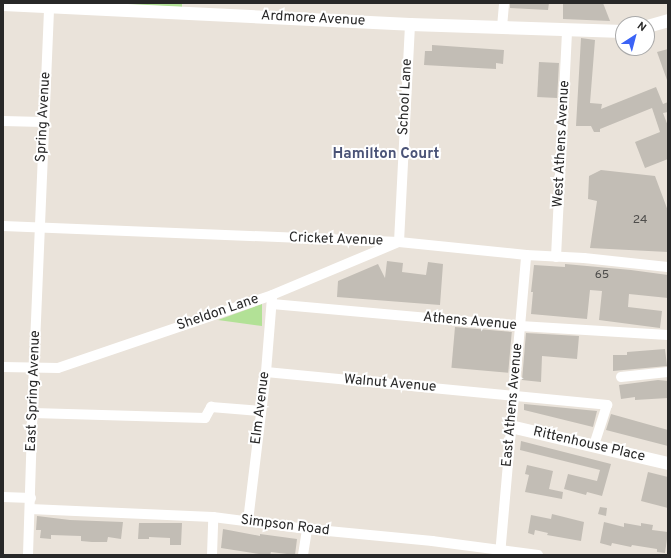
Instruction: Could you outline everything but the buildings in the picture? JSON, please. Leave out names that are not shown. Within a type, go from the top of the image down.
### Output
[{"type":"street","points":[[502,27],[504,3]]},
{"type":"street","name":"Ardmore Avenue","points":[[3,4],[33,4],[49,7],[410,24],[615,31]]},
{"type":"street","name":"Spring Avenue","points":[[40,228],[43,122],[49,7]]},
{"type":"street","points":[[655,24],[668,20]]},
{"type":"street","name":"School Lane","points":[[399,242],[410,24]]},
{"type":"street","name":"West Athens Avenue","points":[[556,257],[567,30]]},
{"type":"street","points":[[3,121],[43,122]]},
{"type":"street","name":"Cricket Avenue","points":[[3,226],[399,242],[668,267]]},
{"type":"street","name":"East Spring Avenue","points":[[28,555],[40,228]]},
{"type":"street","name":"Sheldon Lane","points":[[3,367],[58,368],[272,299],[399,242]]},
{"type":"street","name":"East Athens Avenue","points":[[500,552],[526,255]]},
{"type":"street","name":"Athens Avenue","points":[[272,299],[520,326],[668,335]]},
{"type":"street","name":"Elm Avenue","points":[[248,521],[266,372],[272,299]]},
{"type":"street","name":"Walnut Avenue","points":[[266,372],[607,404],[594,445]]},
{"type":"street","points":[[621,377],[668,372]]},
{"type":"street","points":[[33,413],[205,418],[211,407],[261,411]]},
{"type":"street","name":"Rittenhouse Place","points":[[510,426],[668,463]]},
{"type":"street","points":[[3,497],[31,498]]},
{"type":"street","name":"Simpson Road","points":[[30,509],[213,517],[500,552],[538,555]]},
{"type":"street","points":[[212,555],[213,517]]},
{"type":"street","points":[[303,555],[307,529]]},
{"type":"green space","points":[[102,3],[182,3],[182,7]]},
{"type":"green space","points":[[262,304],[262,326],[218,320]]},
{"type":"district","name":"Hamilton Court","points":[[386,155]]}]
